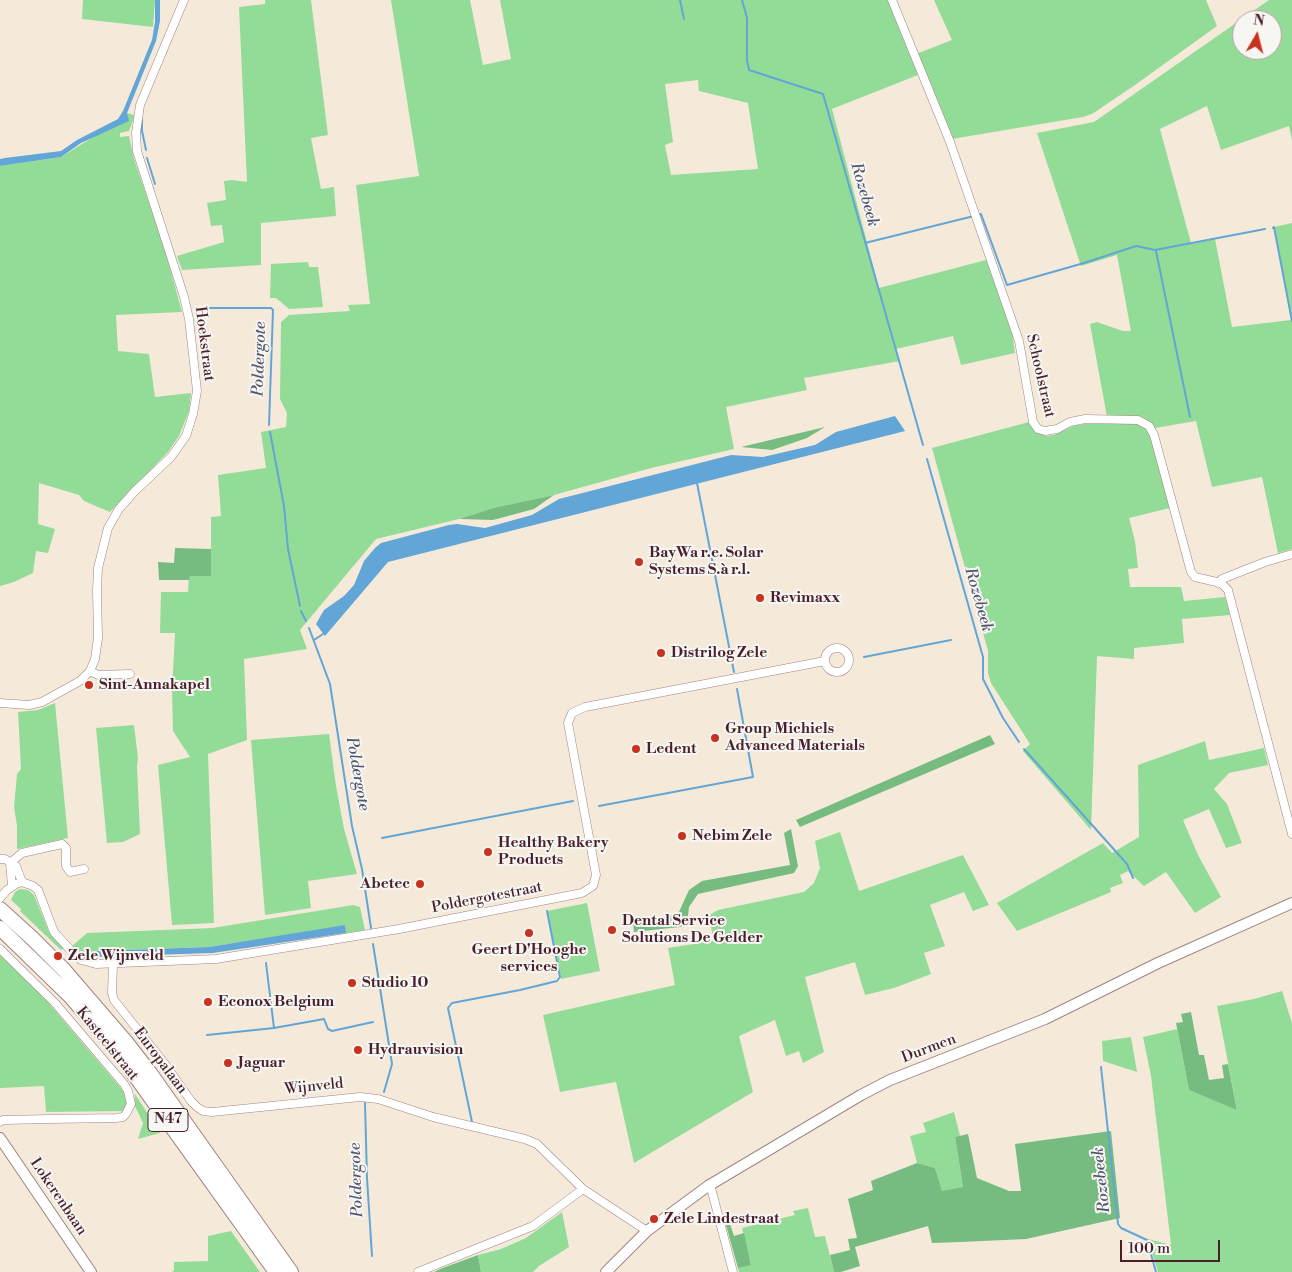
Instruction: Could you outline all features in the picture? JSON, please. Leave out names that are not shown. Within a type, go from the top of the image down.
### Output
[{"type":"highway","name":"Europalaan","points":[[0,909],[64,970],[126,1042],[150,1072],[291,1272]]},
{"type":"highway","name":"Europalaan","points":[[0,928],[70,996],[116,1050],[276,1272]]},
{"type":"street","name":"Schoolstraat","points":[[892,0],[950,142],[1019,341],[1033,422],[1038,429],[1045,431],[1057,429],[1070,422],[1085,420],[1138,420],[1149,426],[1154,435],[1191,572],[1195,577],[1218,582]]},
{"type":"street","name":"Hoekstraat","points":[[90,672],[95,659],[98,638],[98,568],[108,528],[119,509],[171,457],[186,436],[196,402],[197,391],[190,318],[137,151],[136,132],[140,104],[181,1]]},
{"type":"street","points":[[1292,554],[1265,562],[1218,582],[1228,590],[1292,834]]},
{"type":"street","name":"Poldergotestraat","points":[[10,863],[16,866],[22,882],[28,883],[38,890],[54,932],[75,955],[87,962],[96,964],[216,959],[399,929],[582,893],[593,886],[596,876],[568,723],[572,713],[585,707],[825,661]]},
{"type":"street","points":[[0,703],[29,705],[42,702],[80,682],[90,672],[98,675],[130,674]]},
{"type":"street","points":[[10,863],[22,853],[62,844],[66,848],[66,866],[70,872],[84,869]]},
{"type":"street","points":[[0,859],[10,863]]},
{"type":"street","points":[[10,863],[12,886]]},
{"type":"street","points":[[0,898],[12,886],[22,882]]},
{"type":"street","name":"Durmen","points":[[606,1272],[647,1231],[710,1184],[831,1111],[890,1080],[1048,1018],[1158,963],[1292,903]]},
{"type":"street","name":"Kasteelstraat","points":[[0,949],[55,1004],[124,1084],[131,1104],[123,1117],[116,1118],[3,1120],[0,1122]]},
{"type":"street","name":"Wijnveld","points":[[113,963],[112,993],[114,1000],[165,1064],[191,1101],[203,1111],[212,1112],[360,1096],[378,1099],[433,1117],[525,1139],[537,1144],[583,1189],[647,1231]]},
{"type":"street","name":"Lokerenbaan","points":[[0,1138],[91,1272]]},
{"type":"street","points":[[710,1184],[733,1272]]},
{"type":"street","points":[[418,1272],[533,1226],[583,1189]]},
{"type":"green space","points":[[83,0],[155,0],[153,27],[82,19]]},
{"type":"green space","points":[[265,0],[311,0],[328,135],[311,138],[321,189],[334,187],[336,216],[261,223],[261,265],[182,270],[177,256],[224,242],[222,225],[211,226],[207,203],[226,200],[224,181],[247,182],[239,7],[265,4]]},
{"type":"green space","points":[[391,0],[470,0],[483,65],[511,59],[500,0],[888,0],[918,75],[832,109],[879,288],[986,260],[1012,331],[1015,353],[961,365],[953,336],[896,349],[900,361],[804,378],[807,390],[726,407],[734,449],[651,468],[554,495],[493,508],[459,519],[376,539],[300,630],[307,649],[244,659],[247,740],[208,754],[214,923],[172,925],[158,765],[190,757],[173,731],[172,691],[175,633],[160,633],[161,592],[188,592],[189,576],[211,576],[211,517],[221,516],[218,475],[266,468],[261,432],[286,427],[287,413],[280,399],[281,322],[289,315],[350,311],[348,305],[370,304],[356,185],[419,176]],"holes":[[[698,80],[699,91],[748,103],[758,169],[671,175],[665,145],[673,142],[665,84]]]},
{"type":"green space","points":[[934,0],[1206,0],[1217,26],[1092,114],[952,139],[916,54],[952,40]]},
{"type":"green space","points":[[1269,0],[1292,0],[1292,141],[1289,126],[1221,150],[1207,106],[1160,129],[1191,243],[1215,239],[1232,327],[1291,320],[1274,227],[1292,223],[1292,549],[1278,553],[1262,477],[1212,487],[1196,421],[1155,428],[1152,423],[1142,417],[1107,417],[1090,324],[1097,322],[1123,331],[1131,331],[1117,255],[1081,266],[1037,133],[1094,122],[1232,26],[1232,60],[1282,60],[1282,10],[1255,10]]},
{"type":"green space","points":[[127,113],[134,115],[133,120],[129,131],[120,133],[120,137],[129,136],[134,159],[165,250],[182,312],[116,315],[118,351],[149,354],[155,397],[191,393],[189,411],[179,436],[168,452],[110,512],[84,501],[79,495],[39,483],[38,524],[55,529],[48,553],[36,551],[33,573],[0,586],[0,166],[61,157]]},
{"type":"green space","points":[[308,262],[309,267],[318,267],[323,307],[289,309],[276,298],[270,298],[271,264]]},
{"type":"green space","points":[[1029,422],[1037,432],[1046,436],[1084,424],[1135,423],[1145,427],[1150,435],[1170,508],[1129,518],[1135,541],[1138,568],[1128,569],[1130,587],[1181,587],[1184,601],[1225,597],[1230,615],[1182,619],[1184,643],[1134,648],[1134,659],[1097,656],[1091,830],[1023,751],[1030,744],[991,683],[988,673],[988,651],[932,448]]},
{"type":"green space","points":[[825,427],[807,438],[772,450],[741,447]]},
{"type":"green space","points":[[554,495],[534,509],[493,520],[459,519],[493,508]]},
{"type":"green space","points":[[175,548],[211,549],[211,576],[190,576],[189,580],[159,580],[158,562],[174,563]]},
{"type":"green space","points":[[55,703],[68,838],[17,849],[17,826],[14,807],[17,774],[21,769],[18,712],[38,710]]},
{"type":"green space","points":[[134,725],[138,758],[140,834],[123,842],[107,843],[96,728]]},
{"type":"green space","points":[[329,734],[344,829],[357,874],[308,881],[311,908],[265,915],[251,740]]},
{"type":"green space","points":[[990,735],[995,744],[800,827],[796,820]]},
{"type":"green space","points":[[1205,741],[1209,760],[1264,748],[1268,765],[1229,773],[1214,789],[1227,804],[1242,843],[1226,848],[1209,809],[1183,820],[1198,855],[1221,897],[1195,913],[1166,872],[1144,886],[1128,871],[1120,875],[1123,883],[1110,888],[1111,892],[1017,931],[997,903],[1103,843],[1112,853],[1139,837],[1138,765]]},
{"type":"green space","points":[[791,829],[798,866],[794,873],[698,894],[689,907],[687,924],[680,927],[634,932],[633,923],[678,914],[689,890],[702,881],[790,865],[784,833]]},
{"type":"green space","points":[[840,832],[859,891],[963,855],[989,905],[973,911],[964,892],[930,905],[945,946],[924,953],[931,974],[894,988],[865,995],[855,962],[805,977],[824,1052],[803,1063],[799,1051],[786,1056],[775,1020],[739,1036],[753,1092],[634,1163],[616,1082],[560,1092],[543,1015],[675,985],[668,948],[713,941],[710,917],[711,914],[718,910],[804,892],[814,883],[820,868],[815,841]]},
{"type":"green space","points":[[20,889],[28,890],[34,895],[49,932],[64,948],[61,950],[11,900],[15,892]]},
{"type":"green space","points":[[587,903],[600,971],[561,979],[547,911]]},
{"type":"green space","points":[[353,905],[360,907],[365,930],[346,933],[345,926],[209,947],[97,951],[93,959],[82,955],[72,946],[87,933],[213,928]]},
{"type":"green space","points":[[0,953],[34,986],[125,1093],[127,1104],[124,1111],[46,1112],[44,1086],[0,1088]]},
{"type":"green space","points":[[1282,991],[1292,1023],[1292,1272],[1158,1272],[1148,1239],[1171,1245],[1151,1076],[1143,1037],[1177,1029],[1189,1090],[1237,1109],[1217,1006]]},
{"type":"green space","points":[[1191,1012],[1199,1055],[1204,1055],[1209,1080],[1224,1078],[1222,1065],[1228,1064],[1237,1110],[1189,1090],[1176,1023],[1183,1022],[1181,1014]]},
{"type":"green space","points":[[1131,1037],[1137,1072],[1103,1061],[1102,1041]]},
{"type":"green space","points":[[135,1094],[160,1133],[138,1139],[143,1123],[134,1104]]},
{"type":"green space","points":[[954,1112],[960,1136],[955,1137],[963,1187],[942,1192],[935,1168],[917,1163],[910,1136],[926,1132],[923,1123]]},
{"type":"green space","points":[[1111,1131],[1120,1218],[1026,1239],[961,1242],[932,1243],[928,1226],[855,1247],[860,1266],[841,1272],[834,1272],[830,1255],[850,1250],[848,1239],[857,1238],[848,1199],[873,1190],[871,1181],[917,1163],[935,1168],[942,1191],[963,1187],[955,1137],[968,1134],[977,1178],[1009,1191],[1021,1191],[1015,1144]]},
{"type":"green space","points":[[808,1208],[815,1237],[825,1236],[834,1272],[739,1272],[738,1268],[751,1264],[742,1228],[795,1215],[793,1211]]},
{"type":"green space","points":[[562,1212],[569,1247],[539,1266],[533,1272],[481,1272],[478,1255],[501,1249],[526,1238]]},
{"type":"green space","points":[[730,1224],[734,1236],[744,1233],[751,1265],[738,1268],[726,1225]]},
{"type":"green space","points":[[231,1231],[260,1272],[172,1272],[174,1270],[174,1262],[208,1261],[208,1236]]},
{"type":"green space","points":[[478,1255],[481,1272],[434,1272],[440,1269]]},
{"type":"water","points":[[155,0],[160,0],[160,21],[156,41],[127,113],[129,121],[81,143],[61,157],[0,166],[0,159],[61,151],[77,140],[118,119],[152,40],[155,22]]},
{"type":"water","points":[[895,416],[905,431],[388,562],[325,636],[316,624],[324,610],[344,596],[354,585],[364,561],[381,543],[449,525],[457,524],[485,528],[532,515],[559,499],[731,455],[763,457],[815,445],[836,432]]},
{"type":"water","points":[[345,925],[346,933],[213,953],[95,957],[97,951],[209,947]]},
{"type":"waterway","points":[[680,0],[684,19]]},
{"type":"waterway","name":"Rozebeek","points":[[742,0],[747,18],[747,60],[749,70],[823,94],[923,445]]},
{"type":"waterway","name":"Poldergote","points":[[142,120],[146,150]]},
{"type":"waterway","name":"Poldergote","points":[[147,158],[155,184]]},
{"type":"waterway","points":[[978,215],[981,214],[1007,285],[1136,246],[1155,250],[1265,229]]},
{"type":"waterway","points":[[865,243],[974,216]]},
{"type":"waterway","points":[[1273,228],[1292,321]]},
{"type":"waterway","points":[[1156,251],[1190,417]]},
{"type":"waterway","name":"Poldergote","points":[[196,308],[271,308],[273,310],[269,425]]},
{"type":"waterway","name":"Poldergote","points":[[270,432],[284,506],[288,549],[300,606]]},
{"type":"waterway","name":"Rozebeek","points":[[927,459],[983,657],[983,679],[1003,718],[1019,742]]},
{"type":"waterway","points":[[697,483],[734,672]]},
{"type":"waterway","name":"Poldergote","points":[[301,611],[306,621]]},
{"type":"waterway","name":"Poldergote","points":[[309,628],[330,684],[352,826],[362,869],[371,928]]},
{"type":"waterway","points":[[314,640],[323,634]]},
{"type":"waterway","points":[[864,657],[951,640]]},
{"type":"waterway","points":[[599,806],[753,777],[737,689]]},
{"type":"waterway","name":"Rozebeek","points":[[1024,749],[1127,864],[1133,878]]},
{"type":"waterway","points":[[382,838],[573,801]]},
{"type":"waterway","points":[[472,1122],[448,1008],[452,1003],[557,981],[560,977],[547,911]]},
{"type":"waterway","name":"Poldergote","points":[[373,944],[392,1064],[384,1092]]},
{"type":"waterway","points":[[266,963],[274,1028]]},
{"type":"waterway","points":[[207,1035],[274,1028],[324,1019],[328,1029],[332,1031],[373,1022]]},
{"type":"waterway","name":"Rozebeek","points":[[1101,1067],[1118,1224],[1121,1228],[1147,1240],[1156,1272]]},
{"type":"waterway","name":"Poldergote","points":[[365,1103],[372,1256]]},
{"type":"place","name":"BayWa r.e. Solar Systems S.à r.l.","points":[[639,562]]},
{"type":"place","name":"Revimaxx","points":[[760,598]]},
{"type":"place","name":"Distrilog Zele","points":[[661,653]]},
{"type":"place","name":"Sint-Annakapel","points":[[89,685]]},
{"type":"place","name":"Group Michiels Advanced Materials","points":[[715,738]]},
{"type":"place","name":"Ledent","points":[[636,749]]},
{"type":"place","name":"Nebim Zele","points":[[682,836]]},
{"type":"place","name":"Healthy Bakery Products","points":[[488,852]]},
{"type":"place","name":"Abetec","points":[[420,884]]},
{"type":"place","name":"Dental Service Solutions De Gelder","points":[[612,930]]},
{"type":"place","name":"Geert D'Hooghe services","points":[[529,933]]},
{"type":"place","name":"Zele Wijnveld","points":[[58,956]]},
{"type":"place","name":"Studio 10","points":[[352,983]]},
{"type":"place","name":"Econox Belgium","points":[[208,1002]]},
{"type":"place","name":"Hydrauvision","points":[[358,1050]]},
{"type":"place","name":"Jaguar","points":[[228,1063]]},
{"type":"place","name":"Zele Lindestraat","points":[[654,1219]]}]
